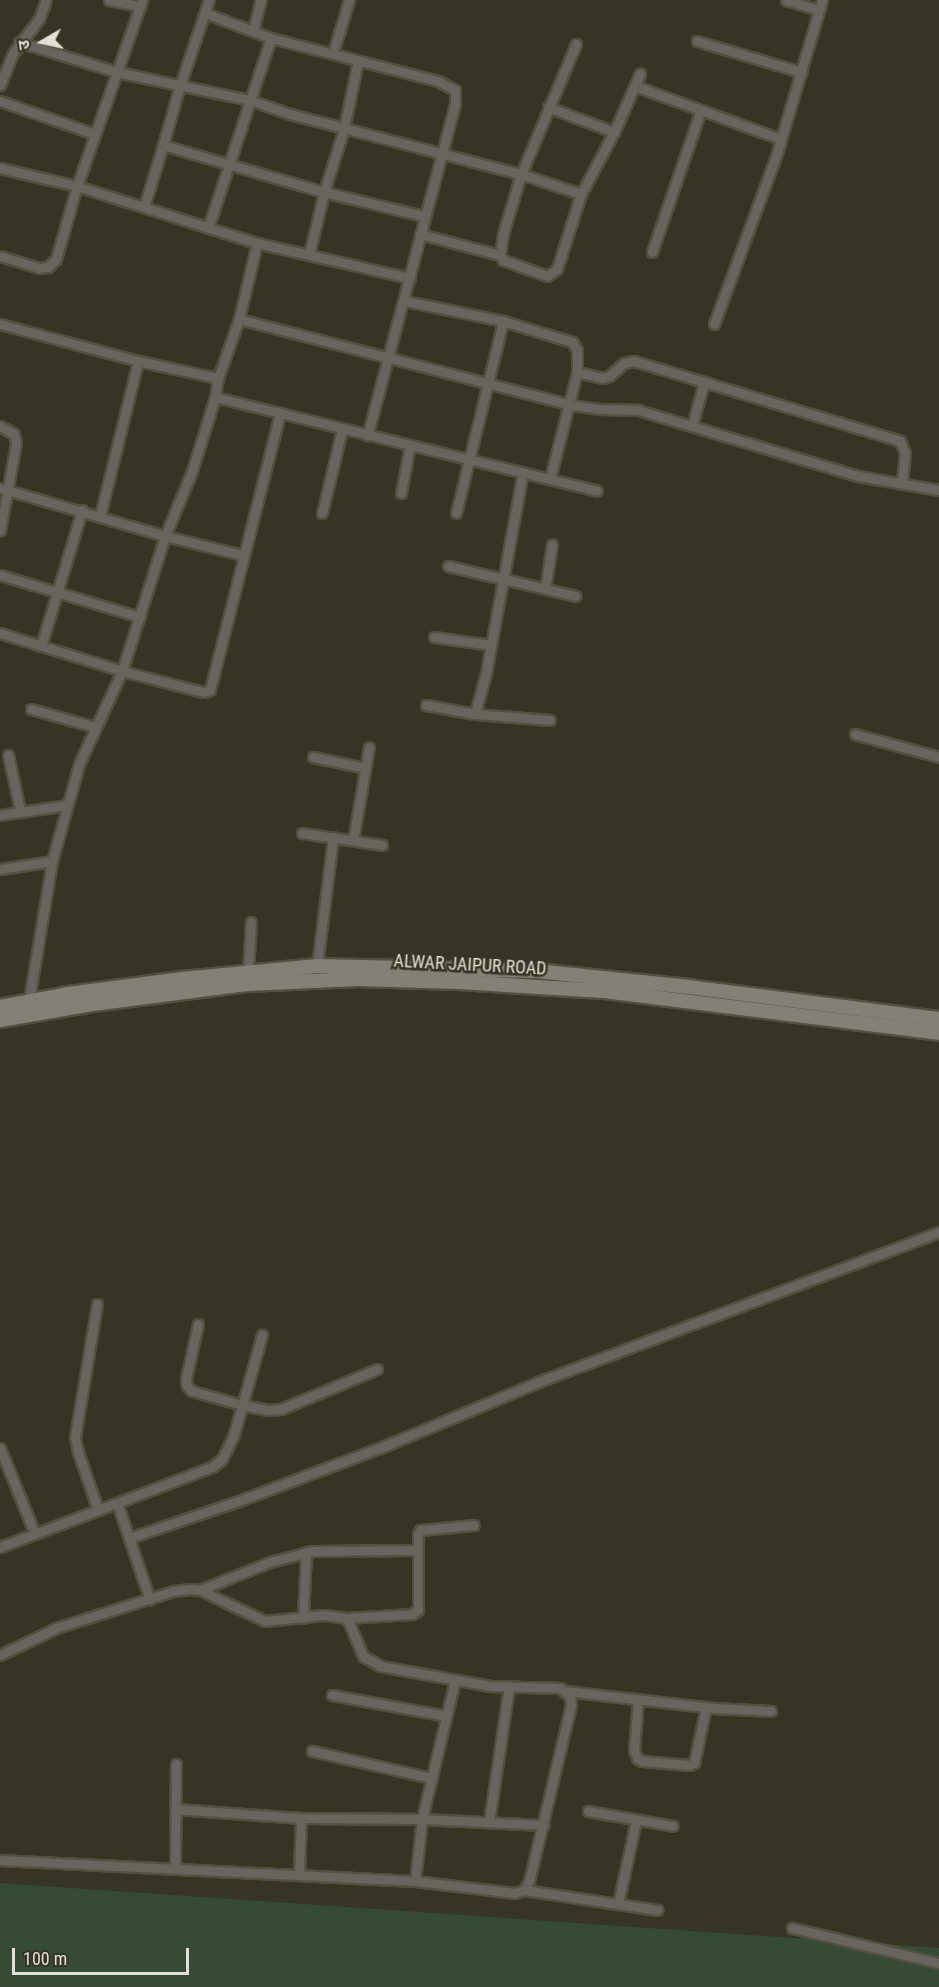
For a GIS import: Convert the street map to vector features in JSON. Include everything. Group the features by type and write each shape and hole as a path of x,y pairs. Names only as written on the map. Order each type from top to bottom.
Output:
{"main road":[{"name":"ALWAR JAIPUR ROAD","path":"0,1007 29,1000 248,971 317,966 537,971 690,987 939,1019"},
{"name":"ALWAR JAIPUR ROAD","path":"0,1020 93,1004 247,984 316,979 368,979 603,991 939,1033"}],"street":[{"path":"0,85 20,42 39,19 46,0"},
{"path":"0,256 39,268 48,267 56,259 77,186 141,3 109,0"},
{"path":"144,207 180,85 209,0"},
{"path":"253,31 261,0"},
{"path":"333,52 349,0"},
{"path":"786,0 819,10"},
{"path":"714,324 780,143 822,0"},
{"path":"205,13 271,38 333,52 358,61 438,81 455,90 456,104 424,216 405,301 367,436"},
{"path":"208,228 271,38"},
{"path":"697,41 801,72"},
{"path":"20,42 117,72 250,100 344,128 521,174 581,194"},
{"path":"576,44 521,174 503,234 500,255 503,260 547,276 553,274 581,194 614,132 640,74"},
{"path":"309,255 324,192 344,128 358,61"},
{"path":"634,86 775,136 780,143"},
{"path":"0,101 96,134"},
{"path":"548,107 614,132"},
{"path":"652,252 701,110"},
{"path":"163,145 230,162 324,192 424,216"},
{"path":"0,168 77,186 257,243 410,278"},
{"path":"420,234 500,255"},
{"path":"29,1000 52,861 79,764 122,671 165,536 192,471 215,397 218,378 239,319 257,243"},
{"path":"405,301 503,321 572,342 577,350 577,372 550,479"},
{"path":"239,319 570,405 638,410 858,476 939,490"},
{"path":"456,513 503,321"},
{"path":"0,324 138,361 218,378"},
{"path":"100,516 138,361"},
{"path":"577,372 602,378 609,376 624,363 634,361 900,441 905,453 902,484"},
{"path":"692,426 704,382"},
{"path":"215,397 597,491"},
{"path":"0,633 122,671 203,693 210,690 280,413"},
{"path":"0,426 14,434 16,442 3,489 0,531"},
{"path":"322,513 342,430"},
{"path":"401,493 410,445"},
{"path":"475,714 491,645 523,472"},
{"path":"3,489 82,510 165,536 243,555"},
{"path":"41,646 82,510"},
{"path":"545,589 552,545"},
{"path":"448,566 576,596"},
{"path":"0,575 140,617"},
{"path":"434,637 491,645"},
{"path":"426,705 475,714 550,720"},
{"path":"31,709 95,728"},
{"path":"855,734 939,757"},
{"path":"353,840 369,747"},
{"path":"8,755 20,810"},
{"path":"313,757 366,768"},
{"path":"0,814 67,804"},
{"path":"302,833 382,845"},
{"path":"317,966 333,837"},
{"path":"0,869 52,861"},
{"path":"248,971 251,922"},
{"path":"129,1538 244,1499 387,1445 425,1427 538,1382 939,1232"},
{"path":"96,1304 75,1437 98,1510"},
{"path":"198,1324 186,1378 187,1386 192,1391 242,1405 267,1410 281,1409 377,1369"},
{"path":"0,1547 217,1463 229,1448 262,1335"},
{"path":"0,1449 4,1470 35,1534"},
{"path":"117,1503 150,1600"},
{"path":"201,1590 265,1621 323,1615 347,1618 412,1614 418,1610 420,1530 474,1525"},
{"path":"0,1655 56,1628 173,1591 201,1590 270,1562 306,1552 418,1550"},
{"path":"303,1618 306,1552"},
{"path":"347,1618 357,1647 371,1662 490,1686 560,1688 570,1696 571,1705 543,1825 529,1881 524,1890"},
{"path":"415,1881 422,1819 455,1680"},
{"path":"489,1822 509,1686"},
{"path":"565,1691 706,1707 771,1711"},
{"path":"332,1695 446,1716"},
{"path":"638,1699 634,1750 637,1758 642,1761 689,1765 694,1763 706,1707"},
{"path":"312,1751 432,1778"},
{"path":"175,1869 176,1764"},
{"path":"175,1809 301,1818 422,1819 543,1825"},
{"path":"588,1811 673,1826"},
{"path":"299,1874 301,1818"},
{"path":"618,1904 636,1820"},
{"path":"0,1860 415,1881 515,1893 524,1890 658,1910"},
{"path":"792,1928 939,1963"}],"green space":[{"path":"0,1883 939,1948 939,1987 0,1987"}]}
